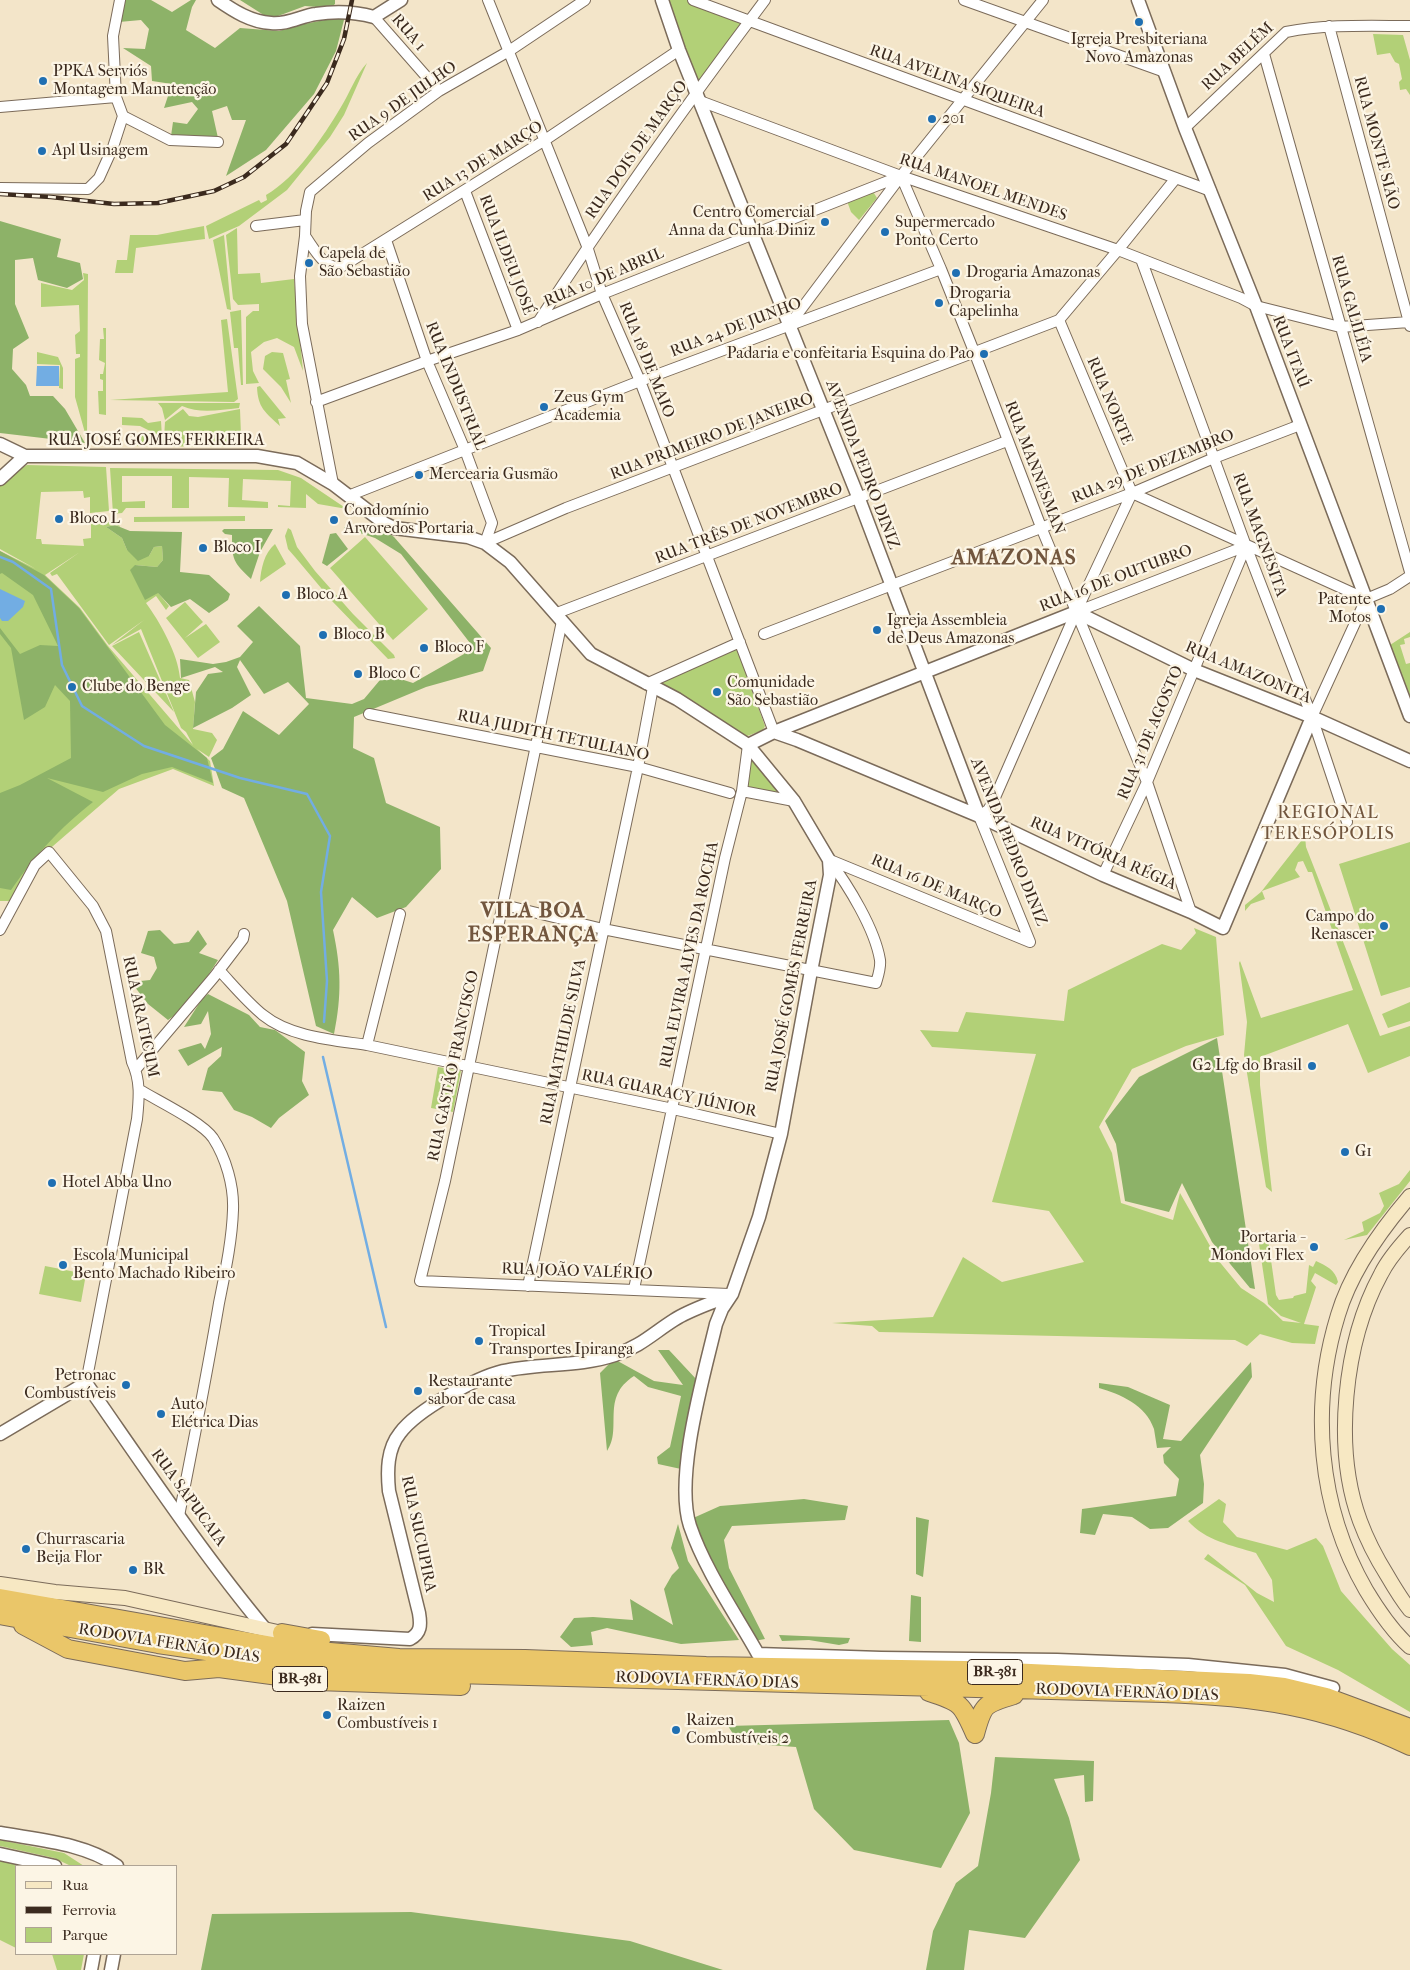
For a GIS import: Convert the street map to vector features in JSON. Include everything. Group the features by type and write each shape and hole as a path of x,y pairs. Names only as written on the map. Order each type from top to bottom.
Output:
{"highway":[{"name":"RODOVIA FERNÃO DIAS","path":"0,1598 284,1648 399,1658 525,1659 706,1666 965,1670 1249,1683 1284,1687 1326,1697 1410,1728"},
{"name":"BR-381","path":"0,1617 26,1626 68,1649 186,1670 219,1668 316,1681 408,1686 610,1688 676,1691 734,1690 786,1683"},
{"name":"RODOVIA FERNÃO DIAS","path":"0,1617 184,1648 328,1667 416,1673 1200,1694 1246,1698 1320,1712 1370,1728 1410,1746"},
{"name":"BR-381","path":"274,1632 336,1642 525,1659"},
{"path":"706,1666 758,1654"},
{"name":"BR-381","path":"912,1687 949,1698 959,1704 966,1713 975,1734 980,1714 985,1706 1028,1690"},
{"name":"BR-381","path":"1333,1688 1364,1701 1410,1728"}],"main road":[{"path":"1410,1196 1368,1251 1354,1277 1338,1314 1322,1384 1322,1435 1326,1480 1334,1518 1351,1562 1376,1607 1410,1647"},
{"path":"1410,1235 1381,1273 1369,1299 1357,1336 1349,1372 1344,1415 1352,1490 1360,1521 1380,1564 1410,1610"},
{"name":"BR-381","path":"0,1584 55,1592 126,1598 274,1632"}],"street":[{"path":"0,188 88,189 99,178 114,147 123,116 116,97 113,36 120,0"},
{"path":"218,0 248,19 271,24 288,22 316,14 361,13 374,16 401,0"},
{"name":"RUA 18 DE MAIO","path":"488,0 587,246 602,294 640,381 774,732"},
{"name":"RUA 9 DE JULHO","path":"306,216 310,192 368,143 439,91 509,51 584,0"},
{"name":"AVENIDA PEDRO DINIZ","path":"662,0 679,50 859,499 979,816 1030,942"},
{"name":"RUA AVELINA SIQUEIRA","path":"693,0 1211,191"},
{"name":"RUA DOIS DE MARÇO","path":"538,322 587,246 698,96 765,0"},
{"path":"964,0 1165,72"},
{"path":"789,324 878,209 901,176 1043,0"},
{"name":"RUA ITAÚ","path":"1138,0 1185,128 1256,306 1410,716"},
{"name":"RUA 1","path":"374,16 439,91"},
{"name":"RUA MONTE SIÃO","path":"1330,26 1409,324"},
{"name":"RUA BELÉM","path":"1185,128 1286,32 1309,27 1410,26"},
{"name":"RUA 13 DE MARÇO","path":"305,236 322,260 330,266 338,267 465,191 679,50"},
{"name":"RUA GALILÉIA","path":"1264,54 1410,572"},
{"name":"RUA MANOEL MENDES","path":"698,96 901,176 1118,250 1242,298 1256,306 1340,328 1409,324"},
{"path":"0,107 116,97"},
{"path":"123,116 170,140 218,142"},
{"name":"RUA 10 DE ABRIL","path":"316,402 426,361 518,330 602,294 901,176"},
{"name":"RUA MANNESMAN","path":"901,176 941,268 1041,528 1147,782 1191,912"},
{"name":"RUA PRIMEIRO DE JANEIRO","path":"485,543 566,508 975,354 1059,320 1176,178"},
{"name":"RUA ILDEU JOSÉ","path":"465,191 518,330"},
{"path":"256,226 306,216 301,259 300,300 302,324 333,484"},
{"name":"RUA INDUSTRIAL","path":"386,240 426,361 465,450 492,523 485,543"},
{"name":"RUA MAGNESITA","path":"1141,260 1246,546 1312,717 1347,822"},
{"name":"RUA 24 DE JUNHO","path":"348,496 640,381 941,268"},
{"name":"RUA NORTE","path":"1059,320 1132,493"},
{"name":"RUA 29 DE DEZEMBRO","path":"764,634 1132,493 1214,458 1300,425"},
{"name":"RUA TRÊS DE NOVEMBRO","path":"559,617 706,556 1007,442"},
{"name":"RUA JOSÉ GOMES FERREIRA","path":"0,444 25,456 257,456 297,463 333,484 384,524 394,528 468,537 485,543 510,562 591,654 677,699 748,745 794,801 829,860 830,875 781,1134 759,1217 732,1294 722,1309 716,1324 691,1439 686,1492 686,1508 690,1525 703,1557 758,1654"},
{"path":"0,479 25,456"},
{"path":"979,816 988,810 993,802 1076,612 1132,493 1246,546 1366,598 1390,589 1410,576"},
{"name":"RUA 16 DE OUTUBRO","path":"748,745 774,732 1246,546"},
{"name":"RUA 31 DE AGOSTO","path":"1103,875 1147,782 1246,546"},
{"path":"1312,717 1366,598"},
{"name":"RUA AMAZONITA","path":"1076,612 1194,670 1312,717 1410,761"},
{"name":"RUA GASTÃO FRANCISCO","path":"420,1281 445,1181 504,905 536,746 559,617"},
{"path":"650,685 740,642"},
{"name":"RUA MATHILDE SILVA","path":"528,1286 638,767 650,685"},
{"name":"RUA JUDITH TETULIANO","path":"369,714 638,767 730,793"},
{"name":"RUA VITÓRIA RÉGIA","path":"774,732 979,816 1103,875 1191,912 1223,928 1312,717"},
{"name":"RUA ELVIRA ALVES DA ROCHA","path":"634,1289 706,948 742,791 748,745"},
{"path":"742,791 794,801"},
{"name":"RUA ARATICUM","path":"0,930 35,864 49,852 93,906 106,931 132,1062 136,1069 140,1090 137,1119 86,1383"},
{"path":"504,905 603,929 876,983 880,960 870,929 845,882 829,860"},
{"name":"RUA 16 DE MARÇO","path":"829,860 1030,942"},
{"path":"367,1045 400,914"},
{"path":"136,1069 219,970 243,939 244,934"},
{"name":"RUA GUARACY JÚNIOR","path":"219,970 264,1015 289,1029 336,1041 367,1045 673,1109 781,1134"},
{"path":"140,1090 199,1126 212,1137 222,1155 232,1188 234,1208 210,1362 179,1516"},
{"name":"RUA JOÃO VALÉRIO","path":"420,1281 732,1294"},
{"name":"RUA SUCUPIRA","path":"274,1632 410,1639 418,1633 420,1626 419,1614 390,1491 388,1475 390,1453 400,1433 429,1408 478,1380 504,1371 572,1364 614,1356 637,1346 674,1320 732,1294"},
{"path":"0,1434 86,1383"},
{"name":"RUA SAPUCAIA","path":"86,1383 179,1516 245,1604 274,1632"},
{"name":"RODOVIA FERNÃO DIAS","path":"758,1654 1188,1665 1285,1675 1333,1688"},
{"path":"0,1833 83,1850 115,1865"},
{"path":"0,1854 50,1865"},
{"path":"91,1970 94,1955"},
{"path":"111,1970 114,1955"}],"green space":[{"path":"125,0 151,0 172,12 191,0 196,0 192,7 186,30 215,48 240,28 279,31 345,16 336,51 314,94 266,150 226,176 246,120 232,120 227,106 212,111 218,138 171,136 173,122 187,124 198,109 192,102 164,108 172,84 152,81 151,66 123,48 145,49 149,29 141,20 119,22"},
{"path":"240,0 335,0 335,4 330,8 305,6 270,19"},
{"path":"664,0 689,0 745,21 697,86"},
{"path":"1373,34 1403,35 1410,60 1410,95 1406,89 1400,90 1399,82 1402,79 1399,64 1395,62 1390,53 1377,55"},
{"path":"367,63 344,115 330,137 287,190 239,226 209,239 206,226 259,200 261,203 267,200 266,195 299,167 326,131 359,73"},
{"path":"872,190 877,198 859,220 851,212 847,201"},
{"path":"0,221 61,239 57,257 80,263 83,279 67,288 38,280 33,258 15,260 15,304 29,338 13,349 12,369 26,385 30,396 53,396 65,409 85,443 0,433"},
{"path":"204,226 205,239 136,248 133,273 115,273 117,260 127,260 130,235 157,235"},
{"path":"237,228 238,274 260,273 261,283 294,279 303,371 294,347 277,338 264,342 251,352 253,371 259,383 246,384 246,317 253,311 259,311 259,304 238,305 233,299 226,235"},
{"path":"224,235 231,310 227,309 213,240"},
{"path":"83,273 88,274 87,440 75,397 75,359 80,357 80,354 76,354 75,335 80,331 79,305 41,307 41,283 72,290 84,280"},
{"path":"241,310 243,385 241,385 238,348 234,348 230,312"},
{"path":"227,319 238,399 234,402 110,400 228,392 221,320"},
{"path":"103,328 106,328 106,415 99,414 98,391 103,391 103,380 100,379 100,374 103,374 105,363 99,360 100,339 104,339"},
{"path":"37,352 58,357 63,368 63,389 59,388 60,365 37,364"},
{"path":"272,352 283,353 290,379 286,380 291,403 281,387 263,369 265,356"},
{"path":"260,386 286,418 278,419 280,426 266,413 261,405 257,387"},
{"path":"158,403 240,403 239,408 210,411 182,406 165,420 162,408"},
{"path":"183,409 189,416 198,417 240,409 241,435 235,436 233,447 136,446 137,437 146,432 160,436 140,426 122,425 122,417 142,418 148,423 161,421 162,437 164,438 165,422"},
{"name":"Clube do Benge","path":"27,465 106,467 109,511 90,513 90,497 84,498 83,491 41,492 36,539 41,539 42,544 84,546 83,539 91,538 91,522 118,522 120,527 115,525 106,527 122,538 127,550 149,556 154,547 162,546 163,560 157,567 135,565 169,606 166,610 156,596 146,603 168,639 176,659 180,678 189,680 195,702 193,729 212,733 217,740 209,757 197,749 210,761 214,786 173,769 119,789 31,865 12,901 0,901 0,551 36,569 0,549 0,486 15,472","holes":["80,552 50,573 52,576 57,574 109,645 144,620 112,645 141,629 181,728 186,732 193,745 108,646 80,608 45,575"]},
{"path":"110,468 278,470 301,478 347,509 318,504 306,494 306,508 278,507 278,505 290,506 291,481 243,479 242,500 268,502 268,508 228,507 229,478 189,477 189,508 172,508 172,476 122,476 122,502 145,501 145,508 126,508 122,513 113,514"},
{"path":"245,516 245,521 134,522 134,517"},
{"path":"115,525 130,531 182,532 180,572 209,575 230,594 228,600 209,613 190,599 171,607 158,593 145,600 130,570 135,565 157,567 163,560 162,546 154,547 149,556 138,561 127,550 122,538 106,527"},
{"path":"368,526 383,529 394,537 491,648 483,671 426,687 354,717 353,748 374,758 386,803 440,827 441,869 406,907 377,918 352,897 333,930 340,982 334,1034 316,1026 287,901 244,798 222,788 211,758 223,749 243,711 279,735 309,704 288,682 264,694 240,660 237,667 251,695 232,708 193,728 196,692 208,674 223,672 215,667 181,678 180,659 213,664 240,657 253,642 237,626 259,606 300,646 306,698 352,704 364,699 385,674 413,683 464,654 470,643 401,554 375,538 357,532 344,535 344,527"},
{"path":"288,528 291,530 297,547 315,571 395,658 388,659 332,601 288,549 285,536"},
{"path":"224,529 273,529 260,552 251,579 237,564 232,550 232,535 225,534 222,531"},
{"path":"336,533 348,549 327,566 322,563 330,534"},
{"path":"365,537 428,609 393,640 330,568"},
{"path":"275,544 286,564 260,582 262,567 271,548"},
{"name":"Clube do Benge","path":"0,551 44,575 79,608 165,725 207,758 213,783 172,767 142,774 103,792 47,778 93,802 69,822 49,843 11,890 0,888 0,793 20,785 71,758 70,701 55,685 45,707 24,720 11,648 0,634 0,628 20,654 40,645 58,646 33,595 2,573 0,574"},
{"path":"185,602 203,622 185,638 206,624 220,642 198,658 166,618"},
{"path":"139,632 174,712 112,646"},
{"path":"1410,632 1410,637 1404,639 1405,644 1400,645 1406,664 1410,663 1410,696 1408,697 1390,645"},
{"path":"737,649 765,726 763,730 742,738 656,681"},
{"path":"750,754 783,793 746,790"},
{"path":"1305,836 1306,847 1380,1036 1410,1026 1410,1056 1368,1073 1348,1024 1260,1057 1260,1085 1272,1192 1266,1187 1244,1055 1247,1022 1239,963 1240,961 1261,1018 1353,990 1312,872 1308,872 1303,861 1298,862 1295,870 1300,877 1262,891 1265,899 1251,904 1245,911 1245,905 1261,892"},
{"name":"Campo do Renascer","path":"1410,842 1410,987 1381,996 1339,864"},
{"path":"1194,928 1216,937 1224,1035 1186,1046 1132,1069 1099,1127 1112,1153 1121,1203 1173,1220 1180,1193 1218,1260 1241,1288 1264,1303 1283,1321 1301,1323 1281,1316 1268,1304 1259,1244 1268,1239 1276,1295 1279,1300 1293,1298 1294,1296 1306,1293 1309,1265 1313,1267 1316,1261 1330,1268 1337,1278 1338,1282 1336,1285 1315,1273 1311,1281 1316,1287 1304,1324 1319,1326 1315,1344 1292,1343 1260,1334 1247,1346 1235,1340 879,1332 872,1326 832,1323 933,1317 963,1257 1002,1282 1084,1262 1049,1211 992,1202 1036,1054 932,1047 920,1030 958,1032 966,1012 1064,1021 1068,990 1162,944 1181,950 1196,933"},
{"path":"160,930 174,944 189,942 198,930 207,944 199,953 218,960 189,1005 168,1020 148,1004 131,982 150,980 157,968 154,957 141,953 148,931"},
{"path":"208,994 249,1015 260,1027 275,1030 305,1052 302,1081 309,1095 279,1118 271,1128 252,1117 234,1110 222,1092 202,1090 208,1068 221,1056 222,1047 188,1066 178,1050 201,1043 205,1049 211,1034 208,1011 201,1024 184,1027 202,999"},
{"path":"1410,1002 1410,1021 1388,1028 1382,1014"},
{"path":"1217,1038 1255,1289 1250,1288 1212,1242 1182,1183 1169,1212 1125,1201 1116,1144 1105,1121 1139,1077"},
{"path":"438,1067 461,1071 453,1112 431,1108"},
{"path":"1410,1170 1410,1181 1367,1235 1344,1240 1364,1231 1362,1222 1380,1213 1384,1206 1379,1193 1399,1184"},
{"path":"45,1266 86,1274 81,1302 39,1294"},
{"path":"658,1350 669,1350 697,1380 681,1469 658,1464 657,1457 670,1447 681,1396 648,1387 634,1376 618,1394 615,1403 613,1433 607,1451 600,1373 614,1359 654,1381 683,1385"},
{"path":"1251,1362 1252,1377 1200,1455 1204,1484 1203,1503 1168,1528 1150,1529 1132,1517 1103,1514 1095,1535 1080,1533 1082,1509 1176,1496 1179,1479 1164,1463 1163,1455 1171,1447 1157,1448 1154,1429 1145,1413 1124,1397 1099,1388 1099,1383 1128,1387 1170,1405 1163,1439 1181,1441"},
{"path":"804,1499 848,1506 845,1520 732,1526 724,1540 729,1568 765,1639 754,1641 691,1519 720,1506"},
{"path":"1219,1499 1226,1504 1223,1522 1237,1537 1287,1550 1316,1538 1323,1546 1341,1591 1392,1649 1410,1665 1410,1712 1338,1670 1286,1646 1245,1585 1204,1559 1208,1554 1257,1593 1274,1602 1272,1580 1256,1553 1211,1538 1188,1521"},
{"path":"916,1517 929,1520 923,1577 916,1574"},
{"path":"678,1524 688,1561 739,1640 681,1644 607,1628 591,1632 593,1645 571,1647 560,1637 574,1618 593,1617 633,1620 630,1599 673,1625 664,1589 672,1575 679,1568 671,1548"},
{"path":"911,1595 921,1597 921,1642 909,1641"},
{"path":"779,1635 850,1638 848,1643 839,1645 809,1640 782,1641"},
{"path":"949,1720 959,1743 970,1813 941,1868 854,1850 814,1809 796,1747 739,1743 728,1726"},
{"path":"995,1757 1094,1761 1093,1801 1085,1802 1084,1775 1054,1779 1069,1818 1080,1860 1025,1938 969,1930 964,1970 926,1970 933,1931 956,1883 978,1866 991,1793"},
{"path":"0,1840 64,1853 82,1865 69,1865 54,1858 0,1846"},
{"path":"0,1861 23,1865 15,1865 15,1948 0,1940"},
{"path":"411,1912 630,1941 723,1970 201,1970 212,1914"},
{"path":"52,1955 84,1955 81,1970 57,1970"}],"water":[{"path":"37,366 59,366 59,386 36,386"},
{"path":"0,589 25,601 23,607 8,621 2,621 0,618"}],"waterway":[{"path":"0,557 13,562 51,589 62,665 82,706 144,746 240,778 307,794 330,836 321,892 327,981 324,1022"},
{"path":"323,1057 386,1327"}],"railway":[{"path":"0,194 114,204 158,203 214,191 244,177 286,144 327,83 344,39 352,0"}],"place":[{"name":"Igreja Presbiteriana Novo Amazonas","path":"1139,22"},
{"name":"PPKA Serviós Montagem Manutenção","path":"43,81"},
{"name":"201","path":"932,119"},
{"name":"Apl Usinagem","path":"42,151"},
{"name":"Centro Comercial Anna da Cunha Diniz","path":"825,222"},
{"name":"Supermercado Ponto Certo","path":"885,232"},
{"name":"Capela de São Sebastião","path":"309,263"},
{"name":"Drogaria Amazonas","path":"956,273"},
{"name":"Drogaria Capelinha","path":"939,303"},
{"name":"Padaria e confeitaria Esquina do Pao","path":"984,354"},
{"name":"Zeus Gym Academia","path":"544,407"},
{"name":"Mercearia Gusmão","path":"419,475"},
{"name":"Bloco L","path":"59,519"},
{"name":"Condomínio Arvoredos Portaria","path":"334,520"},
{"name":"Bloco I","path":"203,548"},
{"name":"Bloco A","path":"286,595"},
{"name":"Patente Motos","path":"1381,609"},
{"name":"Igreja Assembleia de Deus Amazonas","path":"877,630"},
{"name":"Bloco B","path":"323,635"},
{"name":"Bloco F","path":"424,648"},
{"name":"Bloco C","path":"358,674"},
{"name":"Clube do Benge","path":"72,687"},
{"name":"Comunidade São Sebastião","path":"717,692"},
{"name":"Campo do Renascer","path":"1384,926"},
{"name":"G2 Lfg do Brasil","path":"1312,1066"},
{"name":"G1","path":"1345,1152"},
{"name":"Hotel Abba Uno","path":"52,1183"},
{"name":"Portaria - Mondovi Flex","path":"1314,1247"},
{"name":"Escola Municipal Bento Machado Ribeiro","path":"63,1265"},
{"name":"Tropical Transportes Ipiranga","path":"479,1341"},
{"name":"Petronac Combustíveis","path":"126,1385"},
{"name":"Restaurante sabor de casa","path":"418,1391"},
{"name":"Auto Elétrica Dias","path":"161,1414"},
{"name":"Churrascaria Beija Flor","path":"26,1549"},
{"name":"BR","path":"133,1570"},
{"name":"Raizen Combustíveis 1","path":"327,1715"},
{"name":"Raizen Combustíveis 2","path":"676,1730"}],"district":[{"name":"AMAZONAS","path":"1014,559"},
{"name":"REGIONAL TERESÓPOLIS","path":"1328,824"},
{"name":"VILA BOA ESPERANÇA","path":"533,924"}]}
